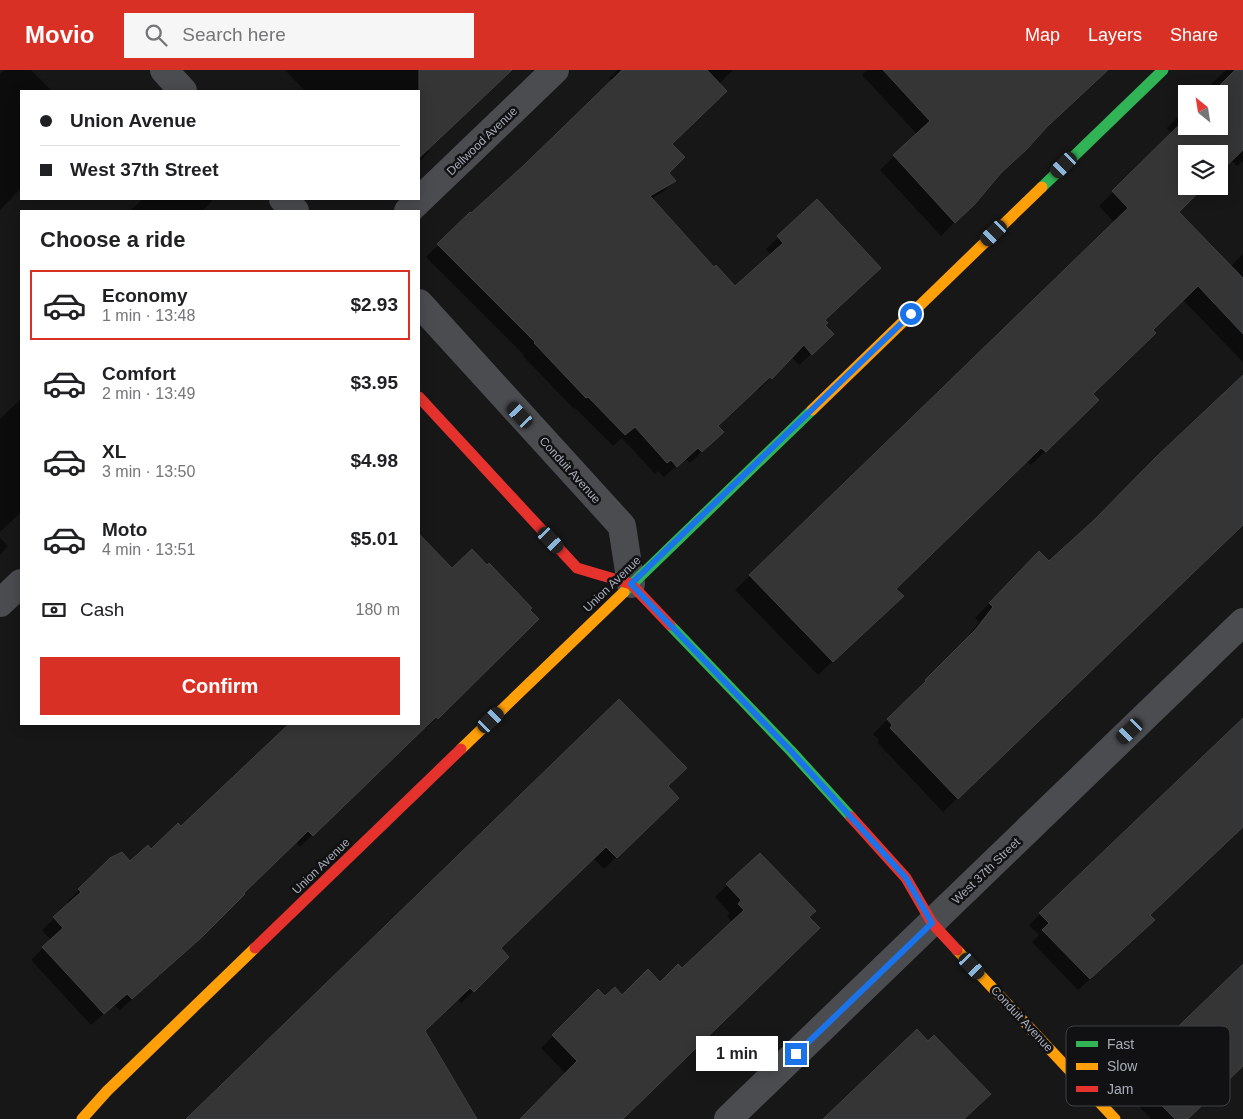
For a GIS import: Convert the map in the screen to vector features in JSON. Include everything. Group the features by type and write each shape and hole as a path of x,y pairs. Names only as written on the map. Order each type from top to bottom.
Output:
{"street":[{"path":"164,70 182,90"},
{"name":"Dellwood Avenue","path":"420,199 555,70"},
{"name":"Union Avenue","path":"82,1119 107,1091 1163,70"},
{"path":"284,200 294,210"},
{"name":"Dellwood Avenue","path":"409,210 419,200"},
{"name":"Conduit Avenue","path":"420,304 622,526 631,584"},
{"name":"Conduit Avenue","path":"420,398 577,568 631,584 791,751 906,878 932,923 1066,1067"},
{"path":"0,603 20,584"},
{"name":"West 37th Street","path":"728,1119 1243,622"},
{"name":"Conduit Avenue","path":"1103,1106 1115,1119"}],"building":[{"path":"419,70 512,70 420,157"},
{"path":"622,70 707,70 727,91 672,144 685,157 669,173 676,181 650,196 714,267 716,265 735,286 783,243 777,236 817,199 881,268 825,320 828,323 825,325 834,334 812,355 804,345 772,379 770,377 718,426 724,432 702,452 698,448 677,467 671,460 667,463 635,427 625,435 588,397 586,398 535,342 437,244 470,212 523,166"},
{"path":"883,70 1108,70 1001,173 975,204 955,223 893,155 930,121"},
{"path":"1235,70 1243,70 1243,150 1228,164 1228,145 1178,145 1178,195 1196,195 1179,212 1243,278 1243,334 1198,286 1153,330 1156,333 1093,394 1099,400 1046,452 1041,448 896,589 904,596 833,662 749,575 1128,208 1112,191 1178,126 1178,135 1228,135 1228,85 1220,85"},
{"path":"1243,375 1243,525 958,799 890,728 892,725 887,719 975,630 993,607 989,603 1039,551 1049,561 1093,521 1157,456"},
{"path":"420,535 452,568 472,549 487,565 489,563 532,608 530,610 539,619 438,719 436,717 313,836 308,831 201,938 132,999 127,994 104,1014 42,947 63,928 53,917 81,892 78,889 110,858 122,852 130,861 148,845 151,849 178,823 181,826 288,725 420,725"},
{"path":"619,699 687,768 668,786 679,798 617,858 606,847 501,948 509,957 474,992 470,988 425,1031 477,1119 186,1119"},
{"path":"1243,718 1243,827 1150,915 1155,920 1090,979 1042,930 1049,923 1039,913"},
{"path":"760,853 816,911 809,917 820,928 623,1119 520,1119 577,1061 552,1035 598,989 605,996 615,987 622,995 648,969 660,982 678,964 682,968 744,910 738,904 741,900 726,884"},
{"path":"1243,964 1243,1066 1230,1079 1230,1026 1179,1026"},
{"path":"917,1029 928,1041 934,1035 991,1094 964,1119 823,1119"},
{"path":"1162,1106 1201,1106 1188,1119 1175,1119"}],"traffic: fast":[{"path":"1042,187 1163,70"},
{"path":"624,592 812,410"},
{"path":"670,625 791,751 851,817"}],"traffic: slow":[{"path":"812,410 1042,187"},
{"path":"461,749 624,592"},
{"path":"82,1119 107,1091 255,948"},
{"path":"957,950 1066,1067"},
{"path":"1103,1106 1115,1119"}],"traffic: jam":[{"path":"420,398 577,568 631,584 670,625"},
{"path":"255,948 461,749"},
{"path":"851,817 906,878 932,923 957,950"}],"route":[{"path":"796,1054 932,923 906,878 791,751 631,584 911,314"}]}
